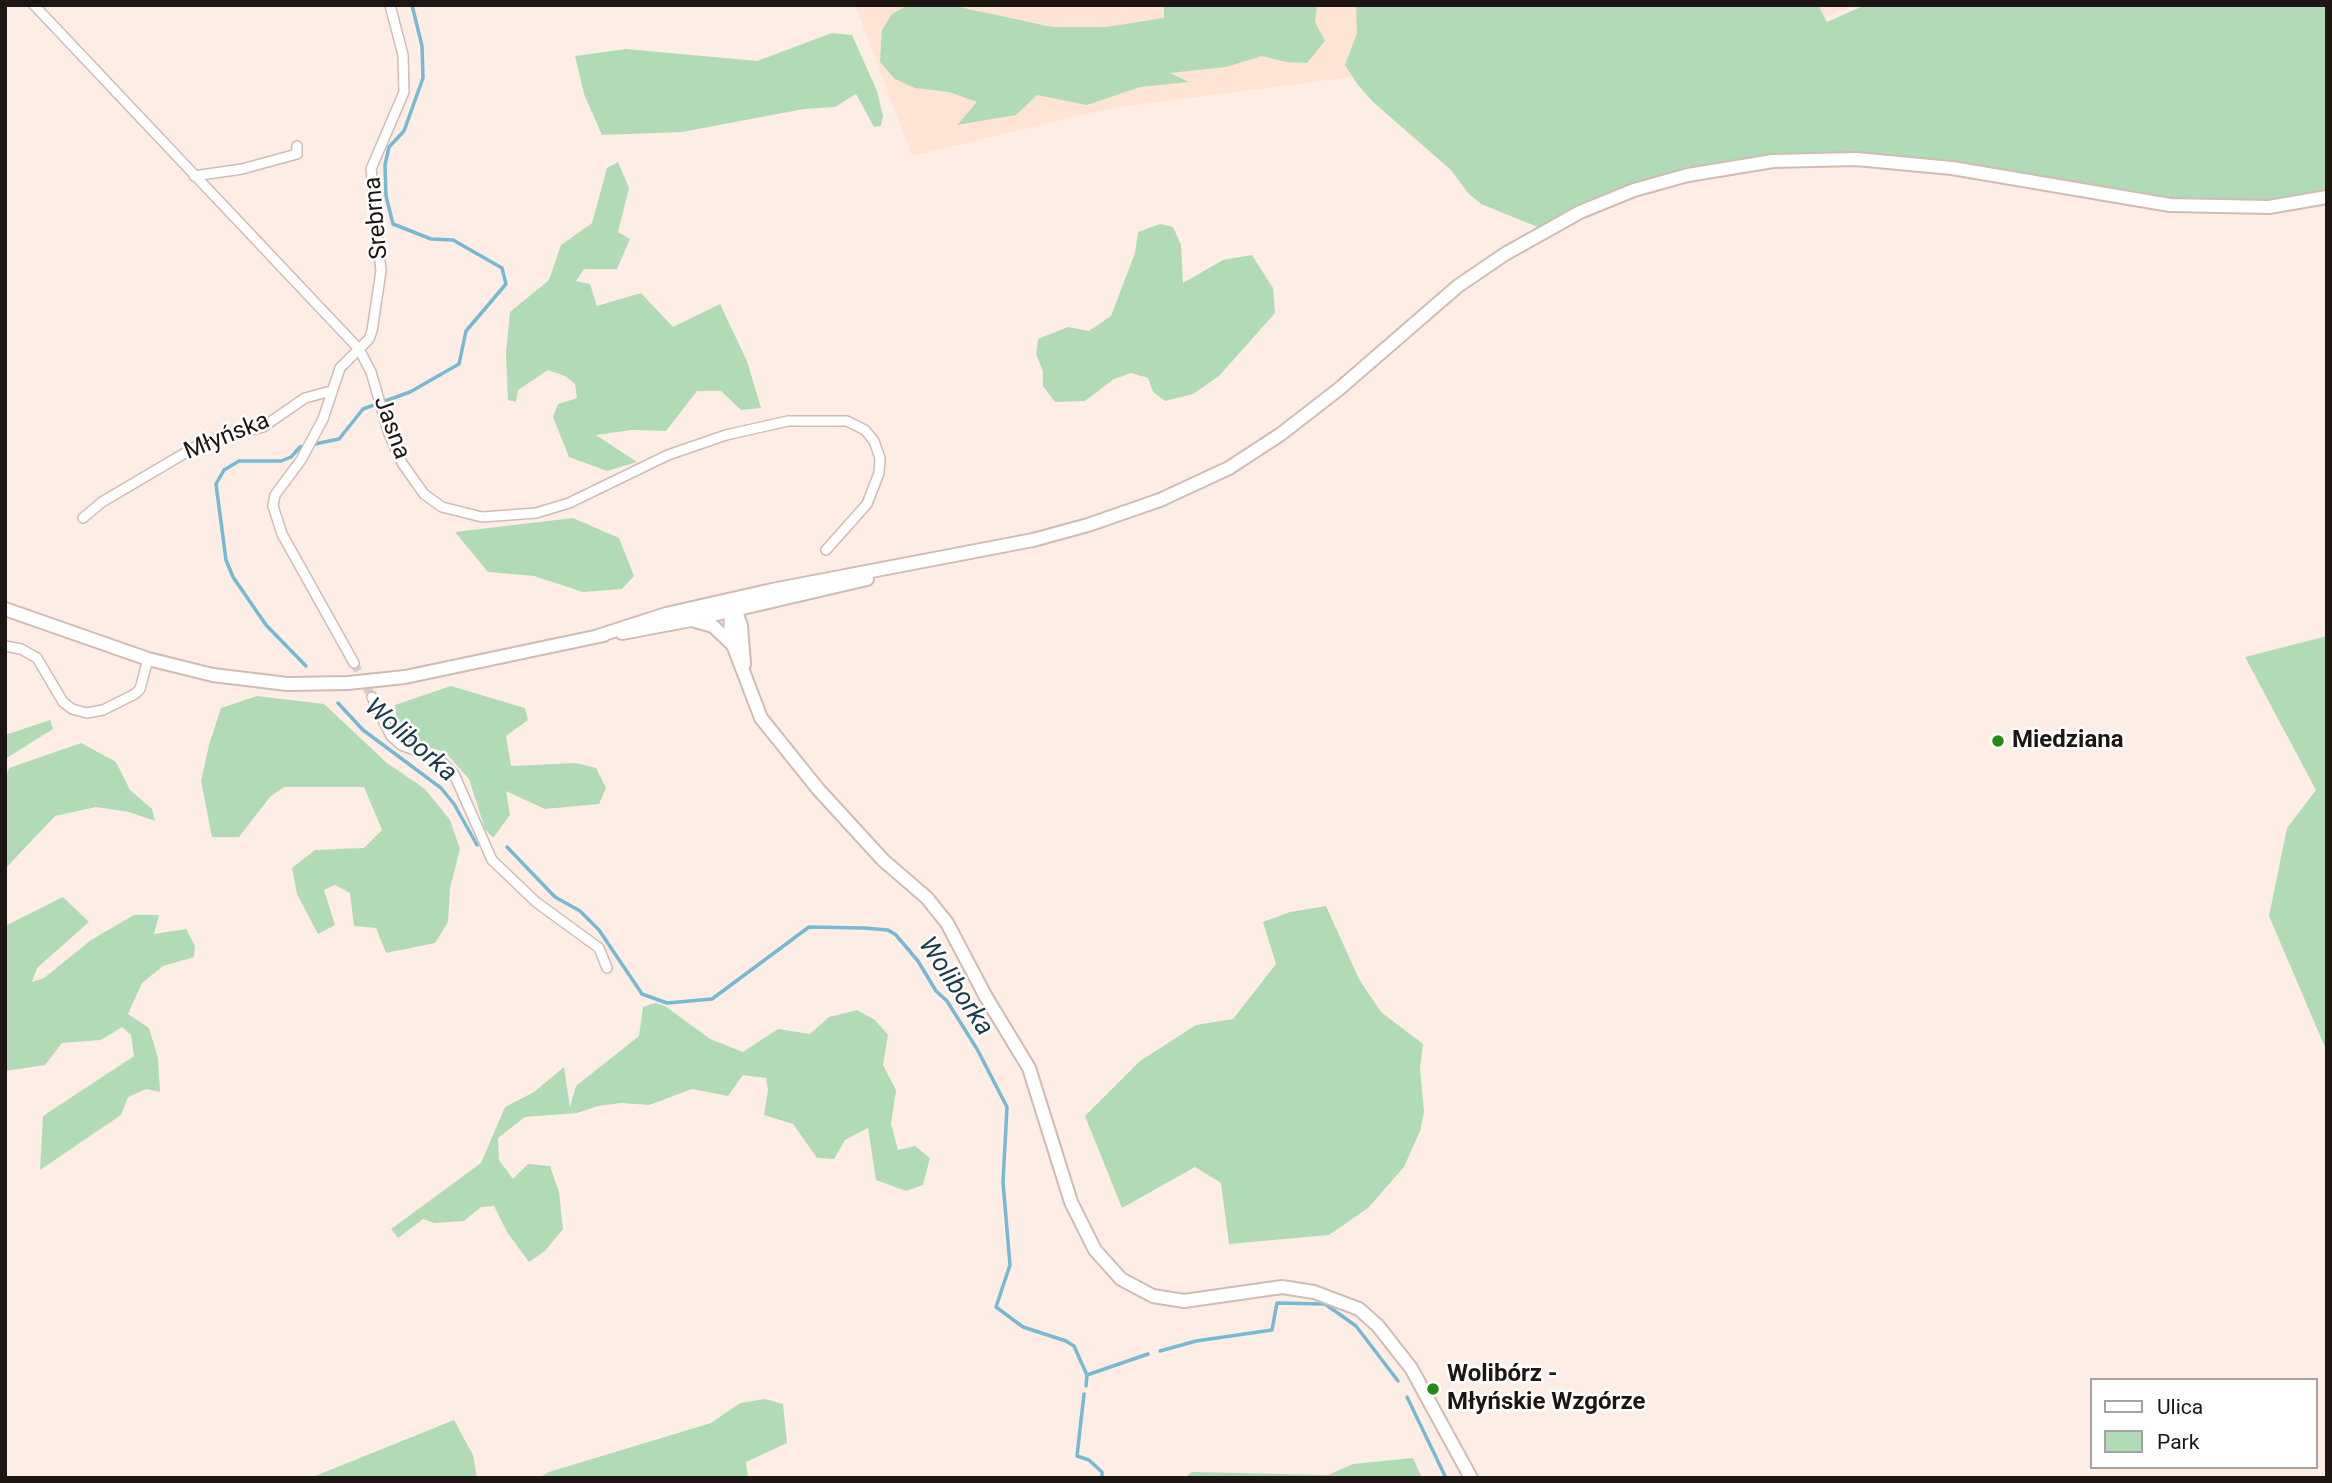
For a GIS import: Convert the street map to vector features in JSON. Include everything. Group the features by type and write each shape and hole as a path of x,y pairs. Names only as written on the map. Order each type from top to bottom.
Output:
{"main road":[{"path":"598,636 633,623 713,604 844,586 907,566 1088,525 1192,486 1229,468 1303,418 1458,286 1505,254 1580,212 1634,190 1688,175 1773,161 1856,159 1952,168 2170,205 2269,206 2327,197"},
{"path":"5,609 148,659 213,675 287,684 348,683 437,672 598,636 734,611 750,601"},
{"path":"746,682 741,626 742,617 750,601"},
{"path":"713,604 734,611 741,626"},
{"path":"734,611 730,622 732,644 761,718 787,754 851,826 927,898 947,923 986,996 1030,1068 1075,1211 1095,1250 1111,1269 1136,1290 1171,1300 1194,1301 1282,1287 1314,1292 1359,1309 1378,1326 1411,1368 1471,1478"},
{"path":"691,620 713,626 732,644"}],"street":[{"name":"Jasna","path":"34,5 359,349 371,372 402,463 424,494 442,507 482,517 536,513 557,507 668,455 726,435 788,421 847,421 865,430 874,441 880,458 879,473 867,504 826,550"},
{"name":"Srebrna","path":"359,349 372,331 381,271 371,169 404,92 403,55 390,5"},
{"path":"194,176 242,169 297,154 297,146"},
{"path":"354,663 288,545 274,513 275,495 305,453 340,368 359,349"},
{"name":"Młyńska","path":"83,518 102,502 202,443 262,427 305,398 331,391"},
{"path":"5,646 21,649 37,658 63,702 72,709 87,713 103,710 140,690 148,659"},
{"path":"372,697 391,736 401,745 439,759 454,774 492,860 536,902 599,948 607,968"}],"shaded area":[{"path":"855,5 1853,5 1779,38 1367,75 1111,108 912,156"}],"green space":[{"path":"908,5 950,5 1052,27 1106,27 1164,18 1164,5 1317,5 1315,22 1325,41 1307,63 1286,62 1262,56 1226,67 1170,73 1189,82 1140,87 1087,105 1037,95 1016,115 957,125 977,102 949,92 915,88 895,79 880,62 882,30 892,14"},
{"path":"1356,5 1818,5 1827,22 1865,5 2327,5 2327,197 2228,208 1856,159 1688,175 1545,230 1481,204 1468,193 1451,170 1373,102 1358,85 1345,65 1357,33"},
{"path":"832,33 852,35 877,91 883,116 881,126 874,127 856,94 835,107 804,109 682,132 602,135 584,94 575,56 626,49 757,61"},
{"path":"618,162 629,188 618,232 630,239 617,269 584,269 576,281 590,284 597,306 641,293 673,327 720,304 747,361 761,408 741,410 721,391 697,391 666,431 632,430 596,435 637,462 607,471 569,457 553,417 558,404 577,398 575,384 565,376 548,370 518,390 516,402 508,400 506,353 510,312 549,280 561,245 592,223 607,168"},
{"path":"1160,224 1173,227 1181,245 1183,283 1223,260 1252,255 1273,288 1275,313 1219,376 1193,394 1165,401 1153,392 1148,378 1131,373 1114,379 1085,401 1055,402 1043,386 1043,371 1036,354 1038,339 1068,327 1089,331 1111,316 1135,253 1138,232"},
{"path":"573,518 619,538 634,576 622,589 583,592 534,576 488,572 455,532"},
{"path":"2327,636 2327,1052 2269,916 2287,828 2316,790 2245,657"},
{"path":"451,686 525,708 528,720 506,736 511,766 576,763 596,768 606,788 599,804 545,809 506,791 510,815 493,838 485,829 469,779 445,752 410,742 398,729 395,705"},
{"path":"257,696 324,704 387,763 425,789 450,820 460,849 450,888 448,922 435,943 386,953 376,928 354,926 350,893 335,885 324,890 335,925 318,934 297,894 292,868 315,850 364,848 382,830 364,787 284,787 270,797 239,837 212,837 201,781 209,745 221,708"},
{"path":"50,720 53,729 5,759 5,735"},
{"path":"81,743 116,762 130,790 152,809 155,821 129,812 96,807 55,816 5,869 5,779 9,768"},
{"path":"63,897 89,922 37,968 32,982 44,978 91,940 134,915 159,915 154,934 186,929 195,946 194,957 163,966 142,983 128,1014 149,1028 158,1058 160,1092 146,1089 128,1097 121,1115 40,1170 43,1116 134,1056 131,1035 122,1027 101,1040 62,1043 45,1065 5,1071 5,926"},
{"path":"1326,906 1359,979 1381,1012 1423,1044 1420,1068 1424,1112 1420,1131 1404,1167 1368,1208 1329,1235 1229,1244 1221,1183 1195,1167 1122,1208 1085,1116 1140,1061 1196,1025 1233,1019 1276,964 1263,922 1290,912"},
{"path":"655,1003 665,1006 710,1039 743,1052 778,1029 810,1034 829,1017 857,1010 875,1020 888,1035 883,1065 896,1090 891,1124 898,1150 915,1146 930,1158 923,1185 906,1191 876,1180 868,1128 845,1140 834,1159 817,1158 793,1124 764,1115 768,1090 766,1078 743,1075 728,1096 692,1089 649,1105 621,1103 598,1106 577,1113 525,1117 498,1138 499,1160 513,1179 528,1164 550,1166 559,1192 563,1229 545,1251 529,1262 507,1232 494,1206 481,1207 464,1221 434,1223 423,1219 398,1238 391,1229 481,1163 505,1107 534,1092 564,1067 570,1107 576,1086 639,1036 643,1007"},
{"path":"765,1399 783,1404 787,1443 746,1462 748,1478 539,1478 549,1472 711,1423 740,1403"},
{"path":"454,1420 473,1455 477,1478 310,1478"},
{"path":"1413,1458 1422,1478 1184,1478 1192,1472 1328,1475 1353,1464"}],"waterway":[{"name":"Woliborka","path":"306,666 266,625 233,577 226,560 216,484 224,470 239,461 281,461 291,457 300,447 339,439 363,409 410,392 459,364 466,331 506,284 502,268 453,240 431,239 393,224 386,196 385,165 389,147 404,131 423,78 422,46 412,5"},
{"name":"Woliborka","path":"338,703 363,730 441,788 454,804 477,845"},
{"name":"Woliborka","path":"507,847 555,897 580,911 599,930 642,994 667,1003 712,999 809,927 888,930 896,935 918,961 936,991 947,1001 977,1049 1007,1107 1003,1182 1010,1265 996,1307 1023,1327 1074,1346 1087,1375"},
{"name":"Woliborka","path":"1160,1351 1196,1341 1272,1330 1277,1303 1325,1304 1356,1326 1398,1381"},
{"name":"Woliborka","path":"1087,1375 1148,1354"},
{"path":"1086,1386 1087,1375"},
{"path":"1084,1394 1077,1456 1089,1460 1102,1472 1102,1478"},
{"name":"Woliborka","path":"1407,1397 1446,1478"}],"tunnel":[{"path":"354,663 372,697"}],"place":[{"name":"Miedziana","path":"1998,741"},
{"name":"Wolibórz - Młyńskie Wzgórze","path":"1433,1389"}]}
